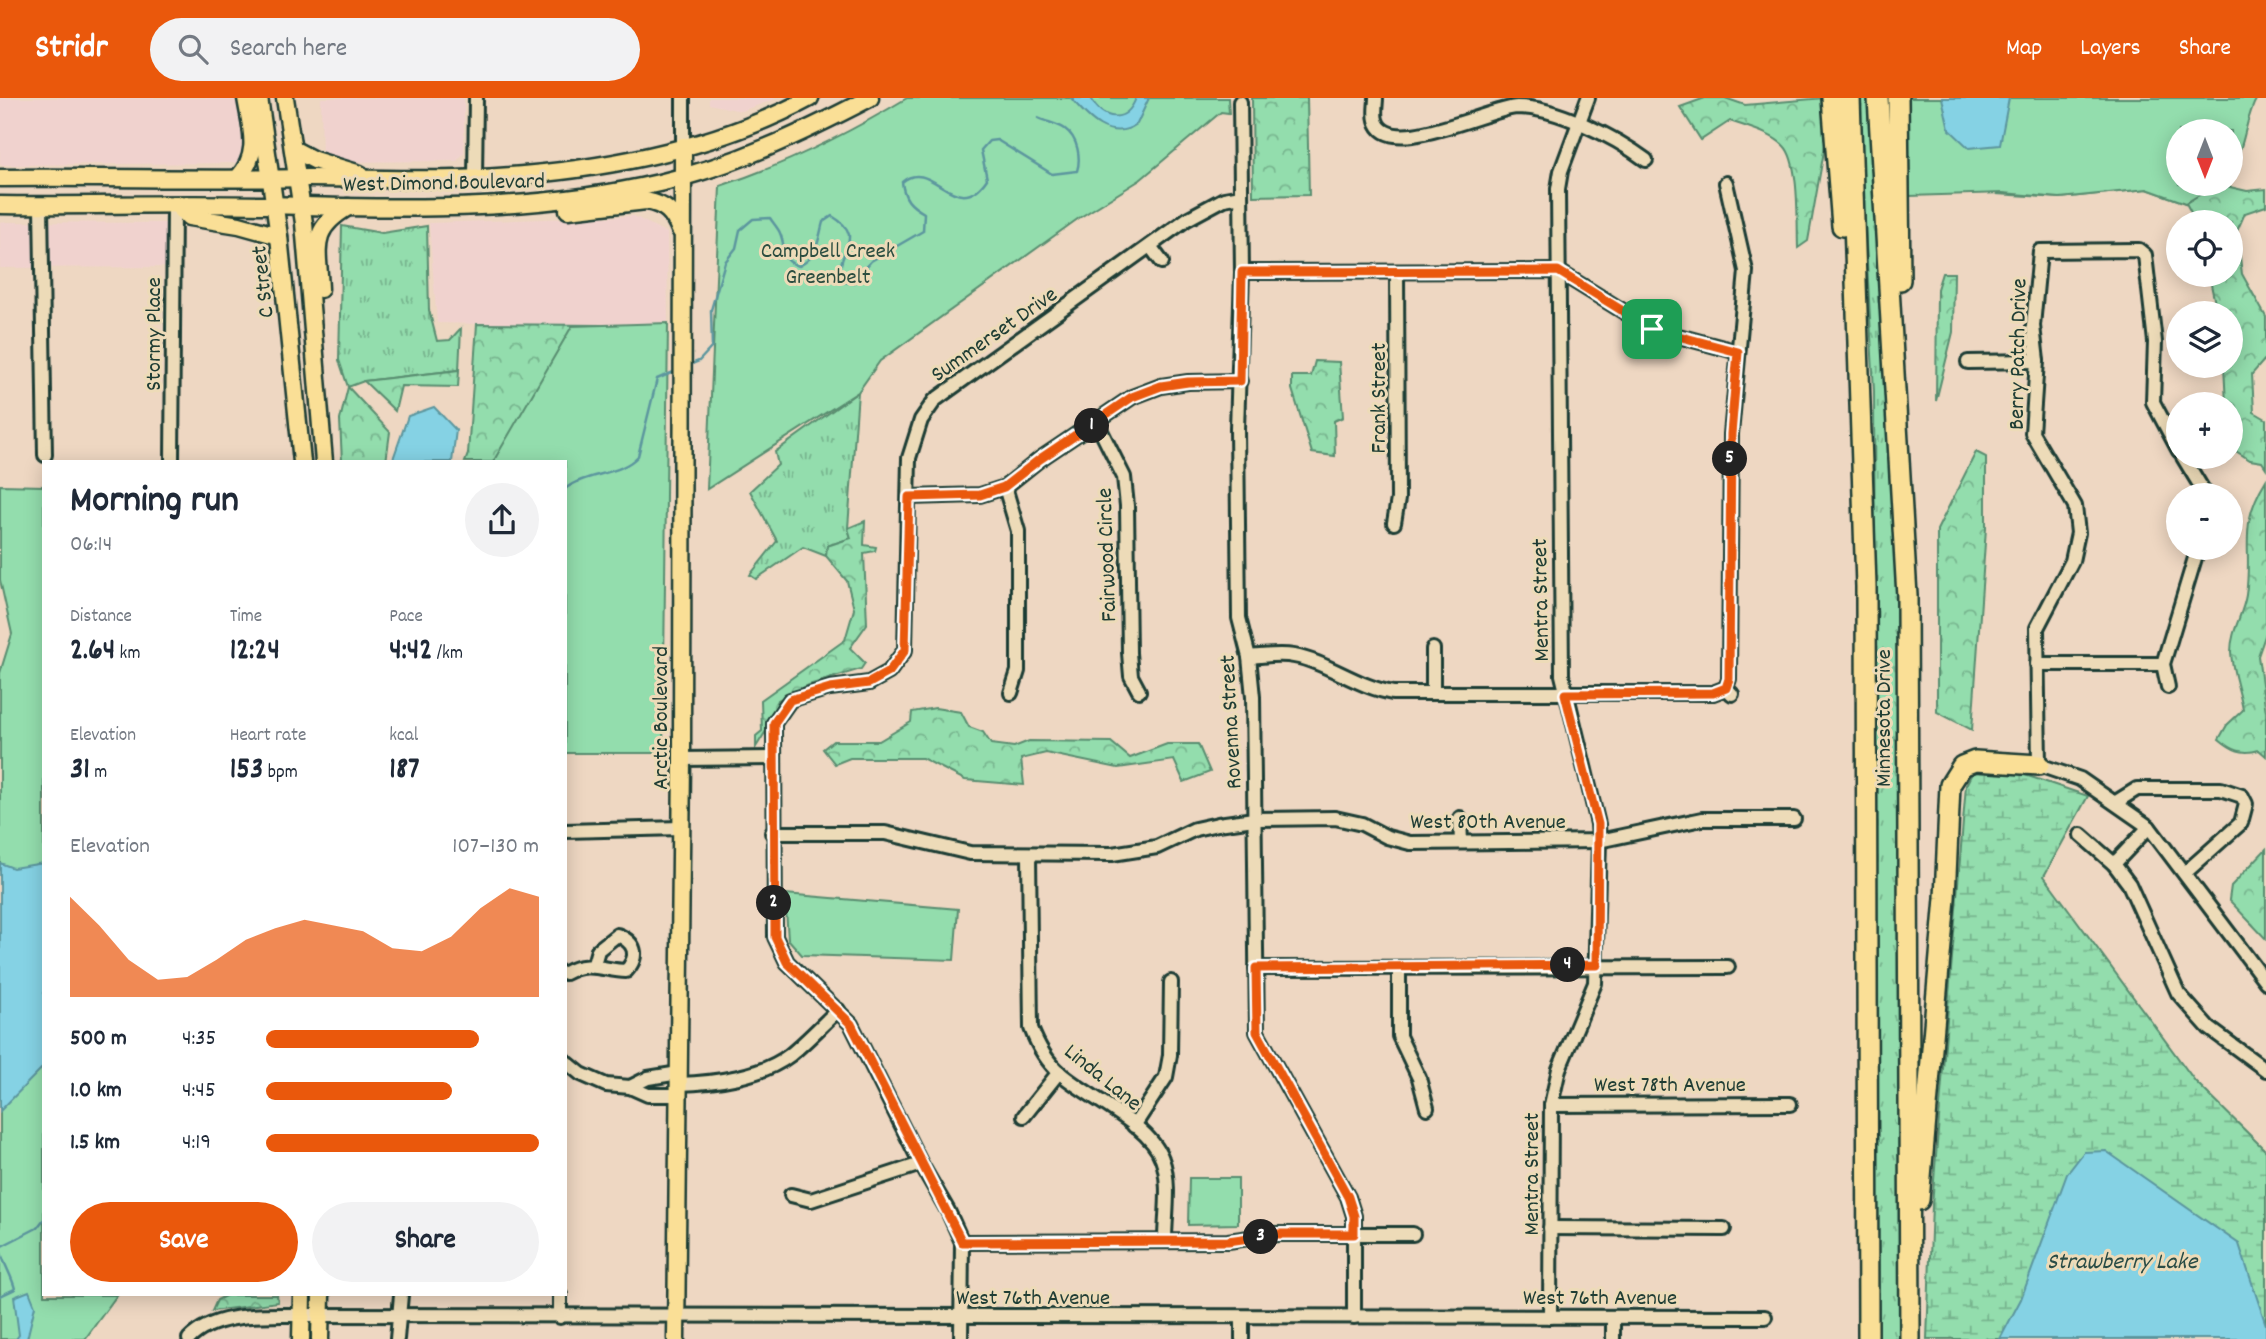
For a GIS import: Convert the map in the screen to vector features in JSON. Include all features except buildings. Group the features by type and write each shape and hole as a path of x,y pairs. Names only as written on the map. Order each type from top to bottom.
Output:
{"highway":[{"path":"1832,98 1863,474"},
{"name":"Minnesota Drive","path":"1850,98 1866,587 1868,1339"},
{"name":"Minnesota Drive","path":"1878,98 1901,453 1907,596 1910,1339"},
{"path":"1898,98 1901,453"},
{"path":"1909,1281 1926,1134 1945,898 1950,785 1962,766 1975,761 2039,765"}],"main road":[{"path":"238,178 251,160 253,149 246,98"},
{"name":"C Street","path":"259,98 279,236 302,460"},
{"path":"285,98 301,206 324,460"},
{"name":"West Dimond Boulevard","path":"0,178 475,178 587,167 683,146 737,129 810,98"},
{"name":"West Dimond Boulevard","path":"0,205 492,205 580,198 682,176 746,156 813,128 870,98"},
{"name":"Arctic Boulevard","path":"676,1339 682,759 683,146"},
{"path":"293,149 314,160 371,179"},
{"path":"492,205 570,210 646,201 659,203 674,214 682,238"},
{"path":"176,206 189,217 239,225 279,236"},
{"path":"322,427 328,389 319,260 320,233 327,219 348,206"},
{"path":"301,1339 302,1296"},
{"path":"320,1339 321,1296"}],"street":[{"path":"475,178 476,98"},
{"name":"Arctic Boulevard","path":"682,98 683,146"},
{"path":"1376,98 1378,131 1391,134 1436,132 1493,111 1518,107 1547,112 1578,124 1628,147 1646,160"},
{"name":"Mentra Street","path":"1550,1317 1550,1104 1559,1069 1589,1002 1597,965 1598,824 1565,694 1559,585 1558,271 1561,171 1588,98"},
{"name":"Rovenna Street","path":"1240,102 1242,272 1237,429 1239,618 1249,657 1257,1032 1348,1197 1354,1216 1354,1317"},
{"path":"1249,657 1276,654 1296,656 1371,689 1393,693 1729,691 1731,434 1745,271 1726,183"},
{"name":"Summerset Drive","path":"962,1242 851,1024 787,962 775,937 772,833 774,723 790,700 830,688 869,683 889,672 905,650 912,441 921,419 935,400 1150,246 1224,199 1241,196"},
{"path":"41,206 45,455"},
{"name":"Stormy Place","path":"172,460 176,206"},
{"path":"1150,246 1162,262"},
{"name":"Berry Patch Drive","path":"2039,765 2037,628 2072,561 2078,534 2075,506 2032,433 2037,361 2033,326 2040,251 2139,250 2145,255 2155,342 2153,402 2166,426"},
{"path":"1242,272 1558,271 1652,329 1738,352"},
{"name":"Frank Street","path":"1394,523 1398,499 1398,272"},
{"path":"1968,362 2037,361"},
{"path":"909,497 980,495 1004,487 1040,459 1132,397 1161,386 1188,382 1240,381"},
{"name":"Fairwood Circle","path":"1097,423 1124,477 1127,506 1129,653 1131,676 1139,691"},
{"path":"1004,487 1018,531 1018,671 1011,693"},
{"path":"2168,687 2163,664 2194,560"},
{"path":"1433,649 1433,693"},
{"path":"2037,664 2163,664"},
{"path":"682,759 772,758"},
{"path":"2039,765 2080,779 2149,827 2186,872 2266,982"},
{"path":"2116,802 2137,789 2221,789 2242,796 2246,804 2241,823 2186,872"},
{"name":"West 80th Avenue","path":"772,833 885,833 970,853 1029,855 1135,852 1157,846 1195,829 1254,819 1335,818 1362,824 1387,837 1410,843 1599,841 1702,819 1794,819"},
{"path":"1460,818 1461,842"},
{"path":"2114,864 2149,827"},
{"path":"567,831 681,828"},
{"path":"2081,835 2114,864 2129,884 2178,993 2209,1028 2266,1070"},
{"name":"Linda Lane","path":"1029,855 1031,1028 1037,1045 1059,1072 1134,1126 1158,1150 1162,1159 1165,1240"},
{"path":"567,971 594,964"},
{"path":"1256,968 1597,965 1728,967"},
{"path":"1399,968 1399,1036 1419,1078 1427,1108"},
{"path":"1134,1126 1166,1077 1170,1055 1171,982"},
{"path":"630,1087 648,1078 679,1084 698,1083 767,1068 788,1056 838,1010"},
{"path":"567,1062 606,1085 630,1087 648,1095 679,1084"},
{"path":"1024,1116 1059,1072"},
{"name":"West 78th Avenue","path":"1550,1104 1790,1104"},
{"path":"791,1195 811,1200 921,1164"},
{"path":"1550,1228 1724,1229"},
{"path":"961,1339 962,1242 1228,1241 1277,1234 1413,1234"},
{"path":"397,1339 401,1296"},
{"path":"560,1296 560,1317"},
{"name":"West 76th Avenue","path":"192,1337 246,1315 1765,1317"},
{"path":"1242,1318 1242,1339"},
{"path":"1613,1318 1613,1339"}],"shaded area":[{"path":"0,98 238,98 245,148 241,158 235,163 0,165"},
{"path":"321,98 464,98 464,153 457,161 322,162"},
{"path":"709,98 779,98 741,111 709,104"},
{"path":"634,216 667,233 668,323 572,326 437,323 429,223"},
{"path":"0,222 169,223 168,267 0,268"}],"green space":[{"name":"Campbell Creek Greenbelt","path":"907,98 1228,98 1229,113 1221,112 1140,180 1079,218 880,361 858,392 707,489 720,186 816,147"},
{"path":"1252,98 1307,98 1309,195 1253,196"},
{"path":"1705,98 1725,98 1745,105 1824,98 1827,134 1808,241 1798,248 1797,194 1789,154 1773,137 1730,121 1701,140 1680,107"},
{"path":"1858,98 1872,98 1899,596 1899,1339 1878,1339 1874,391"},
{"path":"1907,98 2257,98 2244,137 2244,119 2166,119 2166,196 2147,189 2060,198 2003,193 1910,196"},
{"path":"2043,98 2166,176 2166,196 2147,189 2060,198 1997,194"},
{"path":"2266,189 2266,206 2245,213 2243,218 2243,210 2190,210 2186,203 2166,196 2244,196 2244,190"},
{"path":"2166,196 2197,196 2186,203"},
{"path":"342,226 382,233 427,226 429,310 437,341 450,340 461,328 459,370 364,381 348,387 339,360"},
{"path":"1942,273 1954,273 1953,332 1936,401 1937,289"},
{"path":"2243,276 2266,317 2266,358 2252,374 2254,412 2266,419 2266,468 2262,462 2243,456 2243,392 2225,392 2225,378 2243,378 2243,301 2214,301 2212,287 2243,287"},
{"path":"668,323 663,753 567,753 567,460 494,460 572,326"},
{"path":"477,324 601,325 566,460 466,460"},
{"path":"1315,361 1339,362 1343,417 1334,421 1335,456 1312,453 1292,389 1292,376 1311,376"},
{"path":"459,370 458,387 401,386 395,411 364,381"},
{"path":"348,387 390,432 386,460 342,460 340,420"},
{"path":"858,392 848,528 851,538 827,546 826,556 803,547 756,579 750,575 777,541 750,491 778,465 775,452"},
{"path":"1976,452 1986,457 1986,528 1972,730 1937,712 1937,530"},
{"path":"2266,480 2266,633 2258,656 2266,712 2266,756 2259,750 2238,750 2219,739 2227,725 2243,710 2231,652 2246,595 2249,524 2257,496"},
{"path":"0,485 42,486 42,1296 116,1296 85,1339 0,1339 0,673 12,634 0,580"},
{"path":"865,521 864,545 876,547 875,551 864,553 867,624 850,648 865,663 861,669 809,685 778,700 771,723 756,747 756,736 762,731 761,700 845,640 854,609 847,581 826,556 827,546 851,538 848,528"},
{"path":"935,708 961,712 969,727 983,732 991,744 1014,747 1029,741 1111,742 1130,758 1167,744 1198,744 1210,772 1184,782 1174,760 1118,768 1046,753 1021,759 1024,785 965,780 922,758 850,758 835,764 823,749 833,741 879,741 911,722 912,712"},
{"path":"2001,767 2088,796 2044,876 2195,1081 2266,1151 2266,1339 1927,1339 1932,1205 1966,785 1974,769"},
{"path":"2266,849 2266,939 2229,900 2231,886"},
{"path":"785,894 958,909 954,960 802,955 788,939"},
{"path":"1189,1178 1238,1178 1238,1224 1188,1225"},
{"path":"225,1296 277,1296 278,1302 212,1311 217,1300"}],"water":[{"path":"1071,98 1091,98 1102,111 1114,116 1126,112 1136,98 1149,98 1137,124 1118,131 1092,120"},
{"path":"1942,98 2009,98 2000,145 1969,148 1949,129"},
{"path":"434,407 456,430 452,460 393,460 408,416"},
{"path":"0,863 13,868 42,863 42,1068 0,1111"},
{"name":"Strawberry Lake","path":"2106,1151 2239,1244 2266,1325 2266,1339 2000,1339 2021,1299 2067,1174 2084,1152"},
{"path":"29,1291 35,1306 27,1339 16,1339 19,1335 14,1297"}],"waterway":[{"path":"689,365 699,361 712,347 711,310 725,262 736,248 740,230 753,219 770,218 780,233 786,257 799,266 814,253 823,222 832,216 843,224 848,232 849,240 841,263 841,272 844,282 853,283 871,261 923,231 924,213 908,201 903,188 902,182 913,176 924,177 954,193 965,195 976,191 987,179 981,150 989,141 997,140 1052,174 1077,171 1079,160 1073,138 1062,127 1038,118"},
{"path":"567,488 583,479 622,467 638,456 657,379 676,371"},
{"path":"0,1296 15,1289 0,1247 37,1228 42,1222"}],"route":[{"path":"1558,271 1652,329 1738,352 1731,434 1729,679 1726,688 1713,693 1565,694 1598,824 1597,965 1256,968 1257,1032 1348,1197 1354,1216 1354,1234 1277,1234 1228,1241 962,1242 851,1024 787,962 775,937 772,833 774,723 790,700 830,688 869,683 889,672 905,650 909,497 980,495 1004,487 1040,459 1132,397 1161,386 1188,382 1240,381 1242,272 1558,271"}]}
